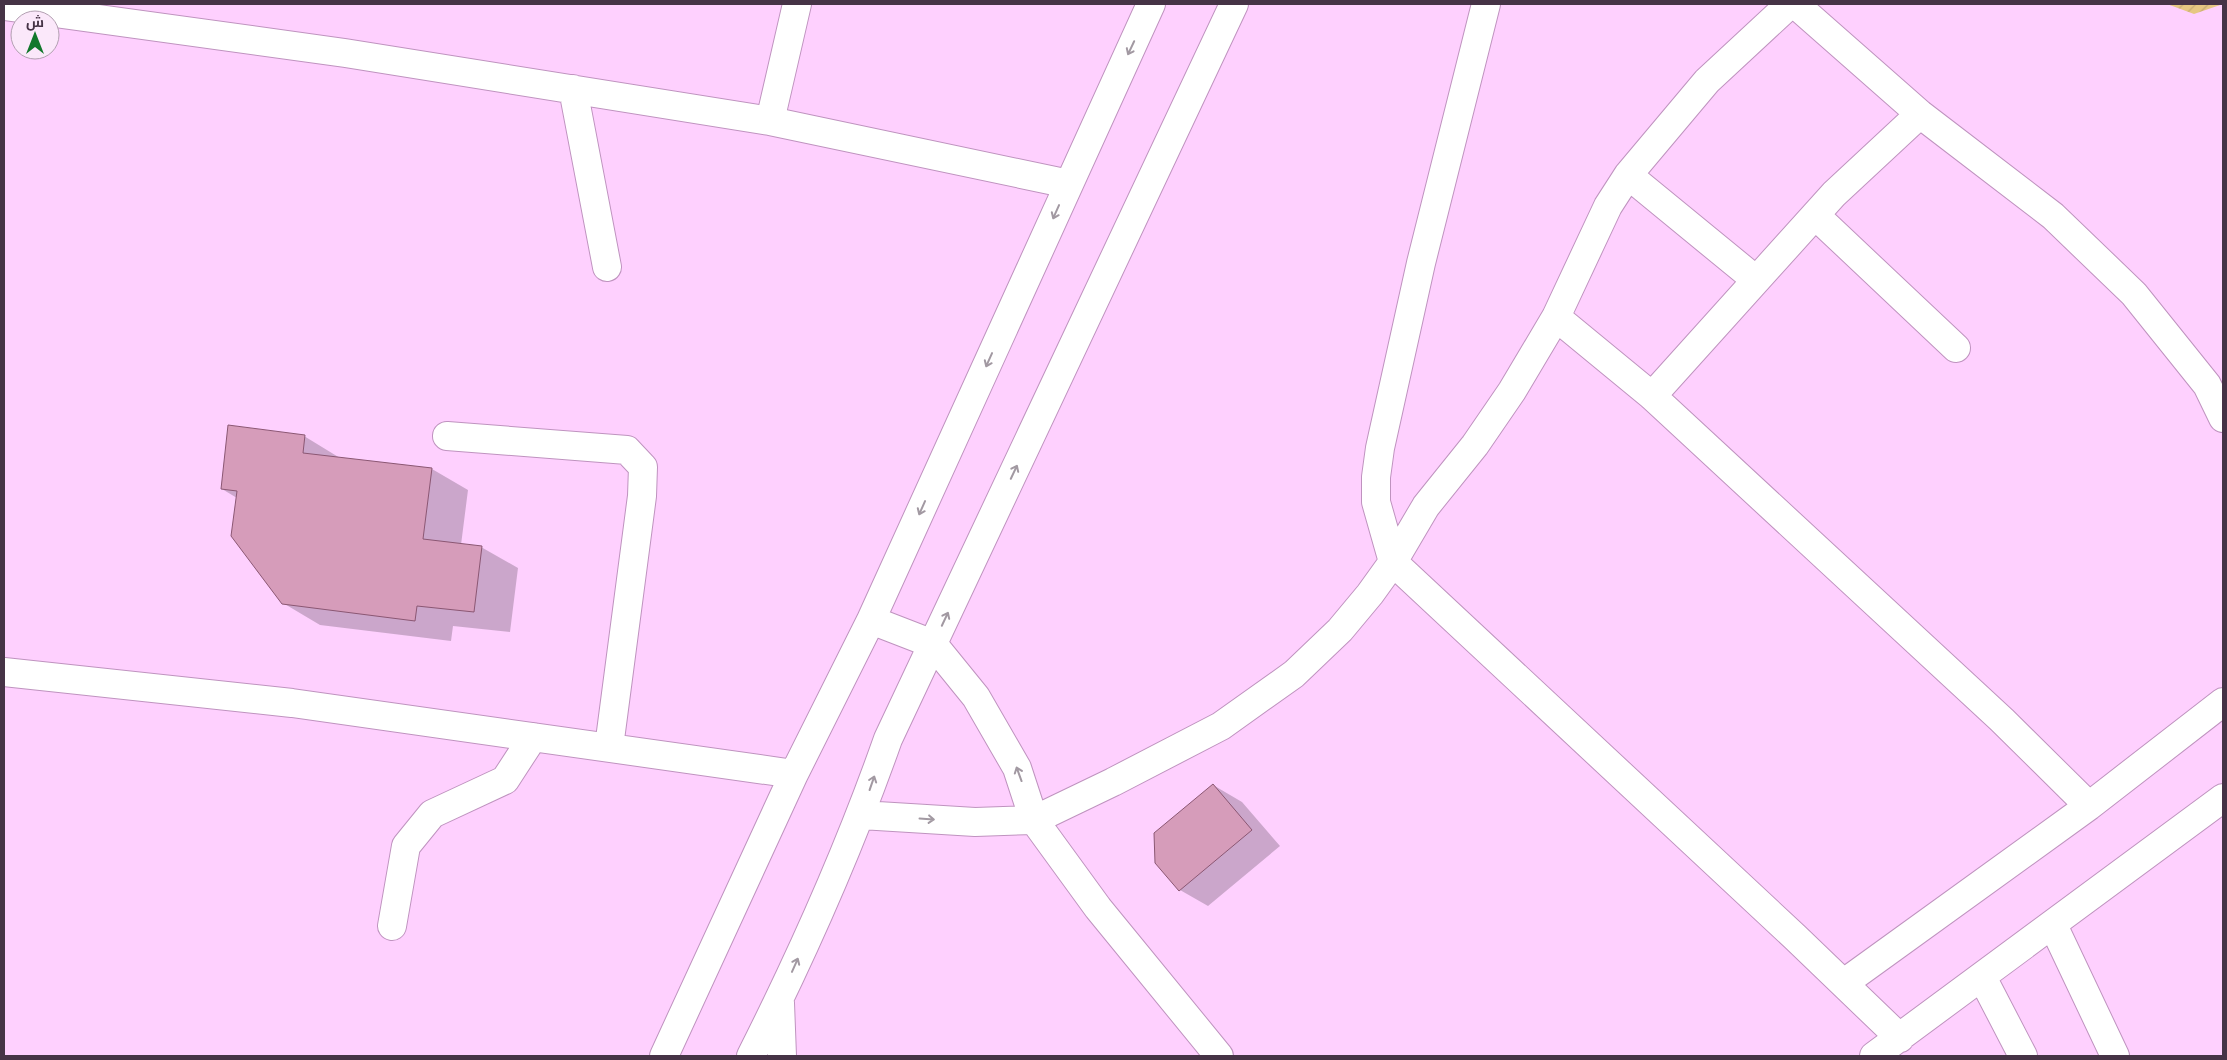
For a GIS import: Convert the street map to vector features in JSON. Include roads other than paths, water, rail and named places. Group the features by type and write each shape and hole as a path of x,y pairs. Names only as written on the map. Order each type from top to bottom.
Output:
{"street":[{"path":"770,121 797,4"},
{"path":"664,1056 794,774 871,620 1151,4"},
{"path":"751,1056 780,998 861,815 888,738 1234,4"},
{"path":"1486,4 1422,263 1380,448 1376,477 1376,502 1393,562 1844,983 1900,1038"},
{"path":"861,815 975,822 1034,820 1113,782 1221,726 1286,680 1340,630 1370,594 1393,562 1426,506 1475,445 1512,391 1556,317 1608,206 1628,175 1707,80 1790,4"},
{"path":"1795,4 1920,114 2053,216 2134,294 2207,386 2223,418"},
{"path":"4,6 345,53 770,121 1069,184"},
{"path":"573,90 607,266"},
{"path":"1652,396 1834,194 1920,114"},
{"path":"1628,175 1756,280"},
{"path":"1815,215 1956,348"},
{"path":"1556,317 1652,396 2002,720 2089,806"},
{"path":"447,436 627,450 643,467 642,496 609,748"},
{"path":"871,620 933,644 976,697 1017,768 1034,820 1098,908 1219,1056"},
{"path":"4,672 292,703 794,774"},
{"path":"1844,983 2089,806 2223,702"},
{"path":"392,926 406,846 432,814 505,780 533,737"},
{"path":"1874,1056 2223,798"},
{"path":"2053,924 2115,1056"},
{"path":"1982,977 2023,1056"},
{"path":"780,998 782,1056"}]}
